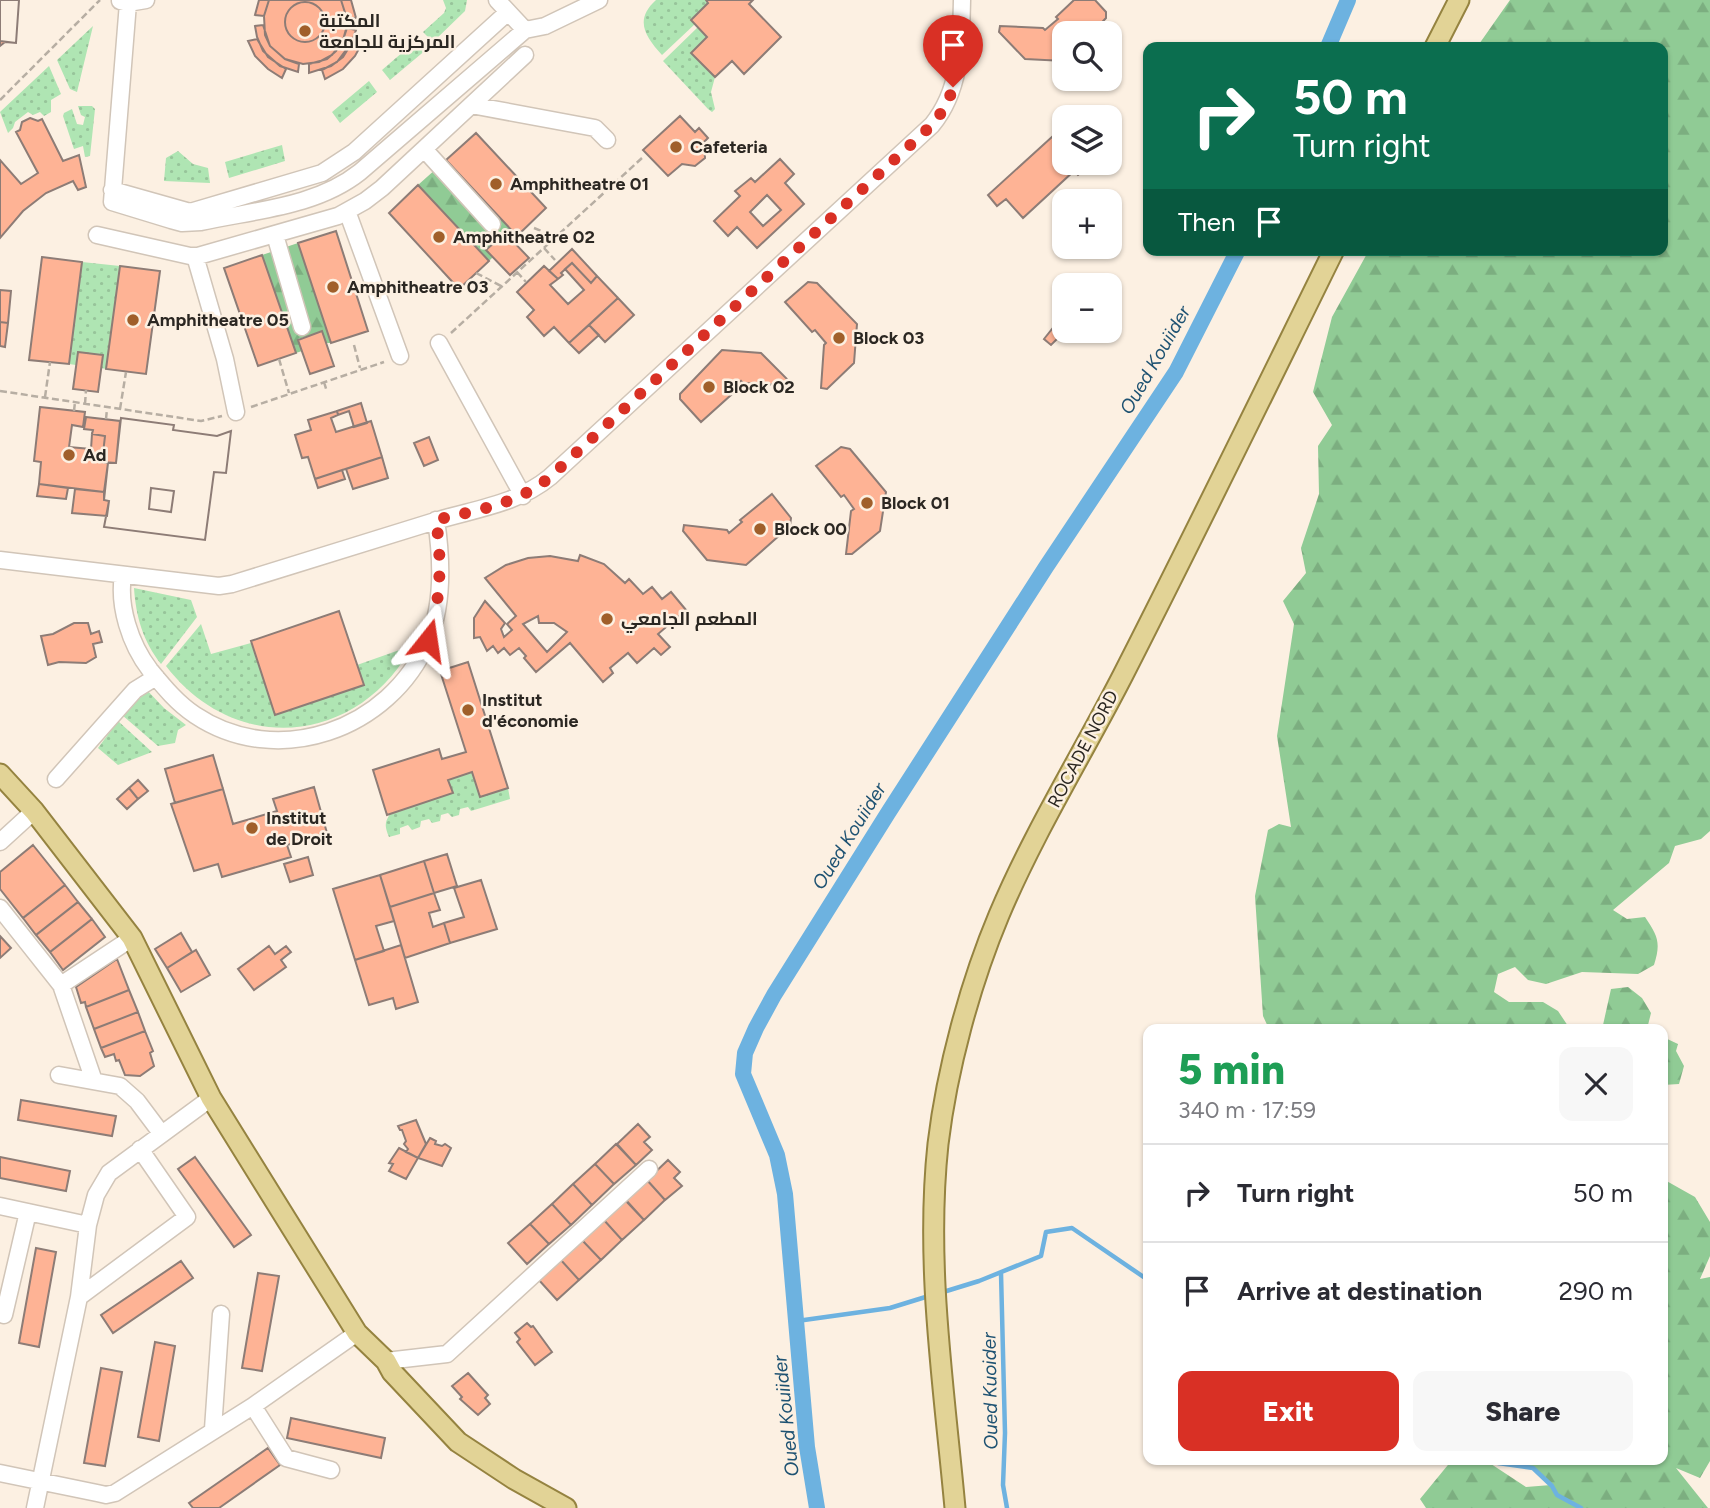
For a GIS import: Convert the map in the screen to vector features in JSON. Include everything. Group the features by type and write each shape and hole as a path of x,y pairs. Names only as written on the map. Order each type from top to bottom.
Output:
{"main road":[{"path":"1438,42 1459,0"},
{"name":"ROCADE NORD","path":"955,1508 934,1278 933,1207 948,1082 977,972 1025,858 1123,674 1331,256"},
{"path":"0,774 34,811 132,938 211,1098 357,1333 386,1361 393,1373 458,1442 514,1479 566,1508"}],"street":[{"path":"112,196 123,1 146,0"},
{"path":"112,196 183,223 201,222 317,197 350,180 526,30 545,26 599,0"},
{"path":"0,560 208,586 232,584 436,520 523,496 550,477 932,125 947,105 956,74 962,0"},
{"path":"112,196 190,212 322,173 354,152 503,6 526,30"},
{"path":"97,235 195,256 338,216 382,188 525,55"},
{"path":"471,105 595,128 607,140"},
{"path":"424,149 492,224"},
{"path":"347,211 400,356"},
{"path":"275,235 302,327"},
{"path":"195,256 225,359 236,412"},
{"path":"439,343 523,496"},
{"path":"123,575 120,592 130,629 144,661 181,705 197,716 234,733 253,738 285,740 316,736 362,718 389,697 405,680 428,640 439,595 436,520"},
{"path":"56,779 135,690 156,677"},
{"path":"0,842 34,811"},
{"path":"0,908 61,985 94,1081"},
{"path":"61,985 132,938"},
{"path":"59,1075 120,1086 137,1101 161,1133"},
{"path":"35,1508 79,1297 88,1225 96,1195 109,1173 211,1098"},
{"path":"79,1297 187,1217 141,1149"},
{"path":"386,1361 447,1354 649,1169"},
{"path":"0,1206 88,1225"},
{"path":"4,1315 28,1213"},
{"path":"213,1429 221,1314"},
{"path":"0,1473 106,1495 115,1493 253,1406 357,1333"},
{"path":"253,1406 286,1458 331,1469"}],"path":[{"path":"0,100 100,0"},
{"path":"439,343 642,158"},
{"path":"534,228 556,237"},
{"path":"544,248 555,260"},
{"path":"518,270 526,282"},
{"path":"476,273 502,286"},
{"path":"354,345 360,370"},
{"path":"0,391 201,421 236,412 400,356"},
{"path":"279,359 289,394"},
{"path":"44,398 50,362"},
{"path":"120,409 126,372"},
{"path":"324,382 327,392"},
{"path":"85,404 86,390"},
{"path":"74,411 75,402"},
{"path":"106,419 107,408"}],"green space":[{"path":"443,0 467,0 465,11 433,42 423,32 444,13 446,8"},
{"path":"656,0 706,0 708,3 691,19 695,24 662,55 644,28 645,14"},
{"path":"1510,0 1710,0 1710,831 1701,839 1675,846 1669,863 1613,910 1627,919 1645,917 1657,940 1654,965 1638,974 1582,972 1546,984 1528,980 1515,967 1498,974 1494,992 1509,1002 1543,1002 1558,1011 1567,1024 1267,1024 1263,1016 1255,896 1268,830 1279,824 1291,827 1277,736 1294,624 1283,601 1306,573 1301,548 1319,494 1318,446 1332,425 1313,392 1332,317 1366,256 1668,256 1668,42 1481,42"},
{"path":"93,26 77,92 70,89 57,60"},
{"path":"698,27 707,37 691,53 715,77 711,92 715,109 712,112 663,61"},
{"path":"418,39 427,49 390,80 382,70"},
{"path":"49,66 61,94 51,100 51,112 44,116 40,112 33,115 28,112 15,122 8,133 0,112"},
{"path":"369,81 377,92 340,123 332,112"},
{"path":"78,106 92,106 95,109 90,156 85,157 83,146 74,149 63,116 72,109 77,124 83,125 85,117 81,115"},
{"path":"282,145 285,161 229,178 225,162"},
{"path":"178,151 193,164 208,168 210,183 164,181 166,158"},
{"path":"446,160 517,236 512,240 505,233 487,249 493,257 489,261 418,185"},
{"path":"298,243 331,343 326,343 321,332 298,339 302,351 296,353 262,255"},
{"path":"82,262 120,266 106,369 101,368 103,355 79,352 76,365 69,364"},
{"path":"134,588 191,600 197,617 161,664 141,628"},
{"path":"201,624 211,654 251,643 275,714 363,685 357,665 408,647 410,650 386,682 358,706 326,721 292,727 258,725 225,715 194,695 166,666"},
{"path":"144,687 164,708 186,725 178,730 175,743 158,746 122,715"},
{"path":"118,721 152,752 118,765 98,748"},
{"path":"472,772 480,797 508,788 510,799 471,811 468,807 460,809 459,815 441,815 440,821 432,823 429,819 421,821 420,827 412,830 408,825 400,828 400,834 389,837 386,825 390,814 452,793 448,780"},
{"path":"1628,987 1642,998 1651,1013 1648,1024 1603,1024 1611,989"},
{"path":"1668,1039 1678,1044 1676,1051 1684,1066 1679,1084 1668,1085"},
{"path":"1668,1182 1695,1197 1710,1222 1710,1256 1700,1279 1710,1277 1710,1461 1700,1478 1676,1468 1708,1508 1426,1508 1420,1499 1448,1465 1493,1465 1526,1487 1551,1485 1533,1468 1524,1465 1668,1465"}],"building":[{"path":"0,0 19,0 16,43 5,42 0,46"},
{"path":"0,0 19,0 16,43 0,41"},
{"path":"259,0 269,0 264,16 255,15"},
{"name":"المكتبة المركزية للجامعة","path":"269,0 341,0 348,22 343,40 332,55 319,62 303,64 285,59 270,46 265,35 264,16"},
{"path":"341,0 351,0 356,18 347,19"},
{"path":"706,0 753,0 749,4 781,37 744,74 732,61 715,77 691,53 707,37 691,20 708,3"},
{"path":"1074,0 1095,0 1106,12 1103,21 1056,21 1058,19 1056,17"},
{"path":"305,2 319,8 325,22 319,36 305,42 291,36 285,22 291,8"},
{"path":"305,2 319,8 325,22 319,36 305,42 291,36 285,22 291,8"},
{"path":"1052,24 1052,60 1025,59 999,32 1000,26 1045,30"},
{"path":"263,25 270,46 285,59 299,64 298,72 280,66 263,51 255,26"},
{"path":"347,28 356,30 343,57 331,66 309,73 309,64 327,59 336,51"},
{"path":"257,39 268,57 286,69 282,78 255,56 248,41"},
{"path":"352,42 361,45 355,56 343,69 325,79 322,70 337,62"},
{"name":"Cafeteria","path":"680,116 695,132 699,128 708,138 704,142 705,158 695,166 682,164 668,176 643,150"},
{"path":"30,118 38,121 42,119 63,161 79,155 86,187 78,190 73,181 46,193 23,211 0,238 0,160 21,184 38,173 16,132 20,130 22,122"},
{"name":"Amphitheatre 01","path":"476,133 546,208 517,236 446,160"},
{"path":"1052,137 1052,175 1070,175 1023,218 1006,199 997,206 988,195"},
{"path":"780,159 794,174 785,183 804,204 757,248 737,227 728,236 714,221 740,196 735,191 751,178 755,182"},
{"name":"Amphitheatre 02","path":"418,185 489,261 459,289 389,213"},
{"path":"767,195 781,210 763,226 750,212"},
{"name":"Amphitheatre 03","path":"336,231 368,331 331,343 298,243"},
{"path":"505,233 529,258 510,275 486,250"},
{"path":"572,249 597,276 591,283 572,263 558,279 549,271"},
{"path":"262,255 296,353 258,366 224,268"},
{"path":"42,257 82,262 69,364 29,360"},
{"path":"572,263 591,283 597,276 618,298 569,343 554,327 544,336 527,317 534,310 517,292 544,266 558,279 550,285 568,304 584,290 565,269"},
{"name":"Amphitheatre 05","path":"120,266 160,271 146,374 106,369"},
{"name":"Block 03","path":"808,282 817,283 857,324 854,363 827,389 821,388 826,343 815,330 812,332 785,302"},
{"path":"0,290 11,291 8,323 0,322"},
{"path":"618,298 634,315 605,342 589,325"},
{"path":"0,322 8,323 5,347 0,346"},
{"path":"589,325 599,335 579,353 569,343"},
{"path":"1052,329 1053,343 1051,345 1044,339"},
{"path":"322,331 334,366 310,374 298,340"},
{"name":"Block 02","path":"722,350 761,353 787,379 786,385 741,381 729,392 731,395 701,422 680,399 680,394"},
{"path":"78,352 103,355 98,392 73,389"},
{"path":"361,403 367,423 354,427 349,411 338,415 337,411"},
{"name":"Ad","path":"40,407 85,412 83,427 72,425 69,447 91,449 92,434 105,436 102,462 108,463 104,492 39,484 41,462 34,461"},
{"path":"337,411 338,415 331,418 336,432 371,421 382,457 315,479 308,457 302,458 295,435 311,430 308,420"},
{"path":"86,417 120,421 116,463 102,462 105,436 92,434 93,430 84,429"},
{"path":"121,418 174,425 173,430 217,436 231,431 226,473 214,472 205,540 104,527 109,501 104,500 108,463 116,463","holes":["151,488 174,491 171,512 149,509"]},
{"path":"121,418 174,425 173,430 217,436 231,431 226,473 214,472 205,540 104,527 109,501 104,500 108,463 116,463"},
{"path":"429,437 438,460 424,466 414,443"},
{"name":"Block 01","path":"841,447 850,449 886,492 880,531 852,554 846,554 851,511 854,509 816,466"},
{"path":"382,457 388,478 353,489 346,469"},
{"path":"342,470 345,479 318,488 315,479"},
{"path":"39,484 68,488 66,499 37,496"},
{"path":"151,488 174,491 171,512 149,509"},
{"path":"75,489 104,492 104,500 109,501 107,516 72,513"},
{"name":"Block 00","path":"772,494 791,518 790,526 746,565 707,560 683,531 684,525 727,530 729,533 742,522 740,520"},
{"name":"المطعم الجامعي","path":"580,555 604,564 625,583 629,579 643,594 652,587 662,599 671,592 686,610 658,634 670,647 661,655 654,648 637,663 628,653 610,668 613,673 603,682 570,643 536,672 519,648 510,655 504,648 498,653 493,646 487,651 480,637 474,638 474,618 485,601 505,623 501,629 504,637 512,630 507,624 516,616 485,578 506,565 528,558 550,556 578,561","holes":["538,616 539,623 554,623 567,632 547,652 523,624"]},
{"path":"339,611 364,685 275,715 251,641"},
{"path":"74,623 88,623 91,634 99,631 102,642 93,644 96,657 86,663 59,662 48,665 41,636 53,634"},
{"name":"Institut d'économie","path":"468,662 508,788 480,797 472,772 448,780 453,793 387,815 373,770 439,749 442,759 466,752 440,671"},
{"path":"213,755 223,789 175,803 165,769"},
{"path":"138,780 148,791 138,799 129,788"},
{"name":"Institut de Droit","path":"314,787 327,833 287,845 291,857 222,877 218,864 194,871 171,804 223,789 233,824 277,811 273,799"},
{"path":"129,788 138,799 127,809 117,799"},
{"path":"33,845 65,885 23,918 0,889 0,872"},
{"path":"447,854 457,886 434,893 424,861"},
{"path":"308,857 313,875 290,882 284,864"},
{"path":"424,861 434,893 390,907 380,875"},
{"path":"380,875 394,921 376,926 384,951 355,960 333,889"},
{"path":"481,880 497,929 450,943 444,923 464,917 454,888"},
{"path":"65,885 78,902 36,935 23,918"},
{"path":"434,893 440,910 429,913 433,927 444,923 450,943 405,958 390,907"},
{"path":"78,902 92,919 50,952 36,935"},
{"path":"92,919 105,937 63,970 50,952"},
{"path":"181,933 192,952 167,968 155,949"},
{"path":"0,936 11,948 0,958"},
{"path":"401,945 418,1002 396,1009 393,998 369,1005 355,960"},
{"path":"269,946 275,954 286,946 291,952 281,960 286,967 254,990 238,969"},
{"path":"196,950 210,975 181,992 167,968"},
{"path":"117,959 129,990 86,1007 85,1002 81,1003 76,987"},
{"path":"129,990 138,1012 94,1029 86,1007"},
{"path":"138,1012 145,1031 101,1048 94,1029"},
{"path":"145,1031 153,1051 150,1053 154,1066 140,1076 125,1075 114,1054 105,1057 101,1048"},
{"path":"21,1100 116,1116 112,1136 18,1120"},
{"path":"416,1120 426,1144 418,1158 406,1152 406,1141 398,1126"},
{"path":"638,1124 650,1137 644,1142 652,1150 636,1165 617,1144"},
{"path":"430,1138 436,1141 435,1144 445,1144 451,1148 442,1166 418,1158"},
{"path":"616,1144 636,1165 614,1184 595,1164"},
{"path":"399,1148 418,1158 406,1179 389,1171 393,1164 389,1163"},
{"path":"0,1157 70,1171 66,1191 0,1178"},
{"path":"195,1157 251,1235 234,1247 178,1169"},
{"path":"668,1160 680,1172 674,1178 682,1186 665,1200 647,1180"},
{"path":"595,1164 614,1184 592,1205 573,1184"},
{"path":"646,1179 665,1200 644,1220 625,1200"},
{"path":"573,1184 592,1205 571,1225 552,1204"},
{"path":"625,1199 644,1220 622,1240 603,1219"},
{"path":"552,1204 571,1225 549,1244 530,1224"},
{"path":"603,1219 622,1240 601,1260 581,1239"},
{"path":"530,1224 549,1244 527,1264 508,1243"},
{"path":"581,1239 601,1260 579,1280 560,1259"},
{"path":"36,1248 56,1252 39,1347 19,1343"},
{"path":"560,1259 579,1280 557,1300 538,1279"},
{"path":"181,1261 193,1278 113,1333 101,1315"},
{"path":"258,1273 279,1276 262,1371 242,1368"},
{"path":"527,1323 533,1326 552,1352 535,1365 517,1342 520,1339 515,1333"},
{"path":"155,1342 175,1346 159,1441 138,1437"},
{"path":"101,1368 122,1372 105,1466 84,1463"},
{"path":"468,1373 488,1395 485,1398 490,1404 478,1415 460,1399 462,1397 452,1386"},
{"path":"291,1418 385,1438 381,1458 287,1438"},
{"path":"268,1448 280,1465 219,1508 193,1508 189,1503"}],"waterway":[{"name":"Oued Kouiider","path":"1330,42 1348,0"},
{"name":"Oued Kouiider","path":"817,1508 807,1447 785,1194 777,1155 743,1074 745,1053 774,995 888,813 1046,567 1176,372 1235,256"},
{"name":"Oued Kuoider","path":"940,1293 979,1281 1041,1256 1046,1232 1072,1228 1143,1277"},
{"name":"Oued Kuoider","path":"1001,1273 1005,1433 1003,1485 1007,1508"},
{"name":"Oued Kuoider","path":"797,1321 890,1308 932,1295"},
{"name":"Oued Kuoider","path":"1512,1465 1533,1468 1552,1486 1557,1495 1581,1508"}],"place":[{"name":"المكتبة المركزية للجامعة","path":"305,31"},
{"name":"Cafeteria","path":"676,147"},
{"name":"Amphitheatre 01","path":"496,184"},
{"name":"Amphitheatre 02","path":"439,237"},
{"name":"Amphitheatre 03","path":"333,287"},
{"name":"Amphitheatre 05","path":"133,320"},
{"name":"Block 03","path":"839,338"},
{"name":"Block 02","path":"709,387"},
{"name":"Ad","path":"69,455"},
{"name":"Block 01","path":"867,503"},
{"name":"Block 00","path":"760,529"},
{"name":"المطعم الجامعي","path":"607,619"},
{"name":"Institut d'économie","path":"468,710"},
{"name":"Institut de Droit","path":"252,828"}],"route":[{"path":"428,640 439,595 439,536 436,520 512,501 550,477 932,125 947,105 953,87"}]}
